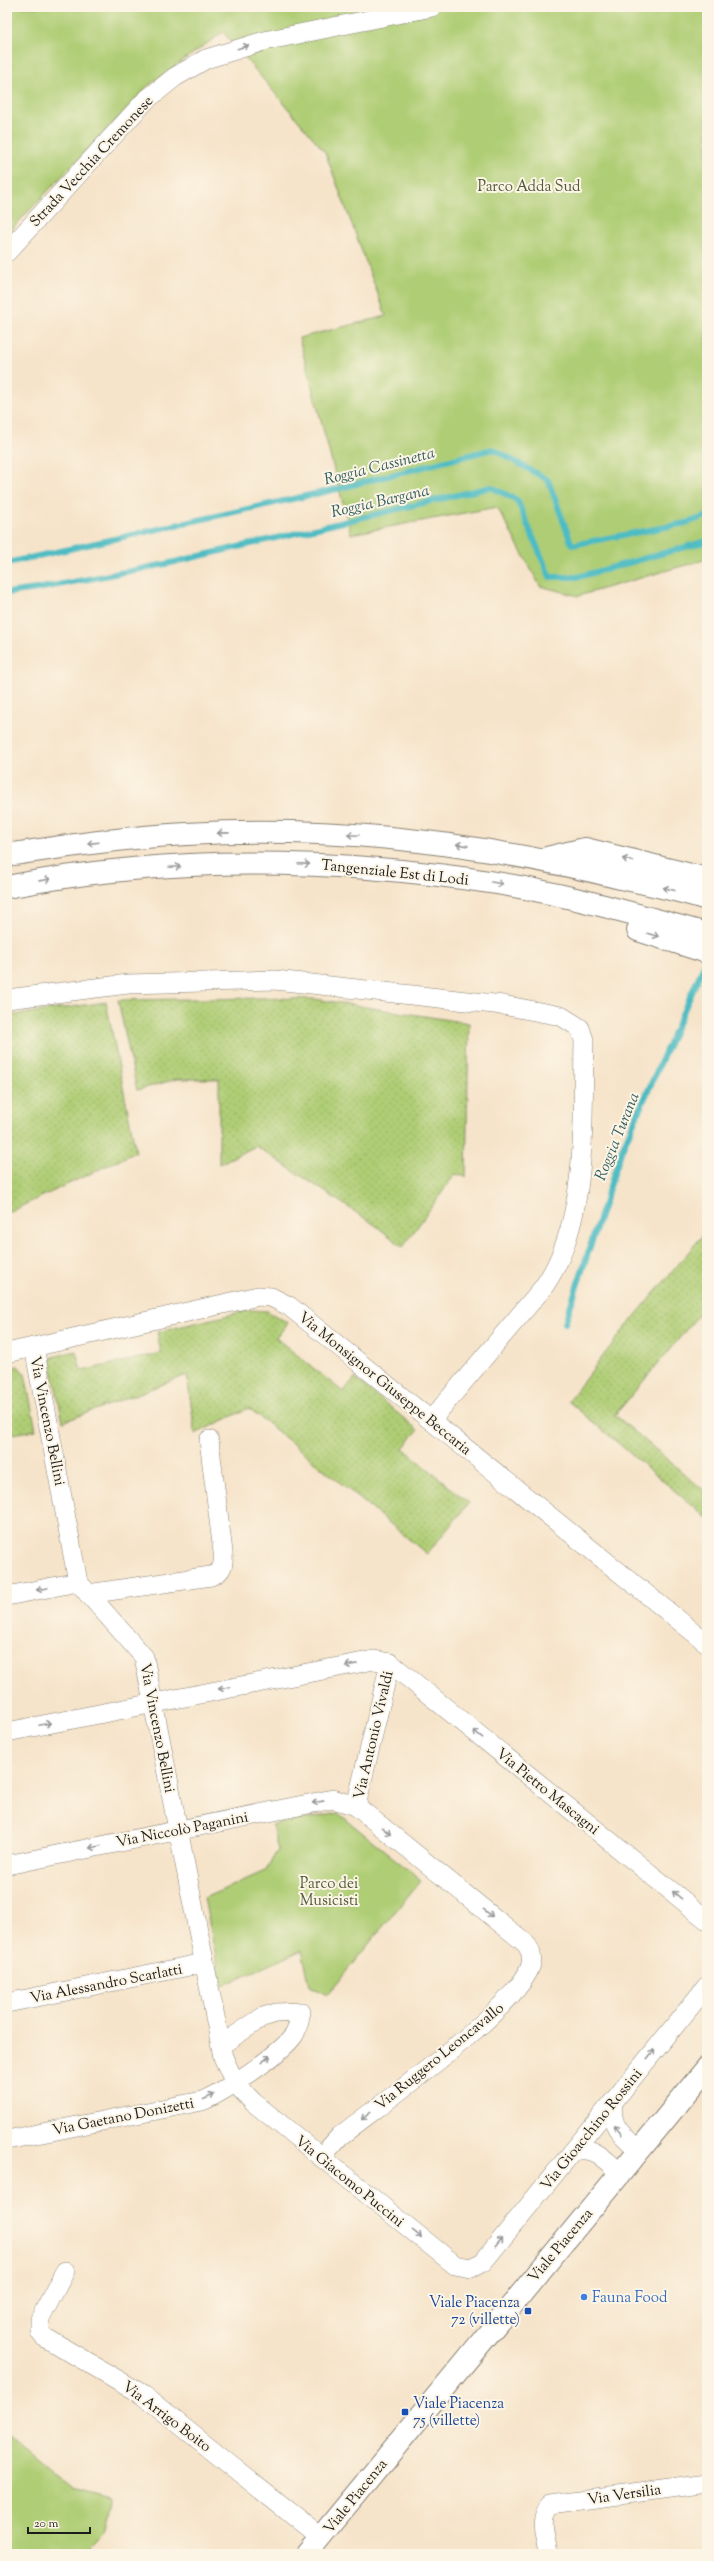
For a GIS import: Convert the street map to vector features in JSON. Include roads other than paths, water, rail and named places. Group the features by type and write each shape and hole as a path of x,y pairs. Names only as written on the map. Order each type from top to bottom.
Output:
{"main road":[{"name":"Tangenziale Est di Lodi","path":"7,855 118,839 188,834 252,832 392,837 461,845 542,859 707,899"},
{"path":"542,859 585,849 707,879"},
{"name":"Tangenziale Est di Lodi","path":"7,887 103,872 200,865 298,864 370,867 497,883 567,897 707,934"},
{"path":"567,897 605,920 707,952"},
{"name":"Viale Piacenza","path":"314,2546 707,2068"}],"street":[{"name":"Strada Vecchia Cremonese","path":"7,252 145,101 175,77 206,59 264,40 432,7"},
{"path":"7,999 115,985 275,980 503,1005 561,1016 580,1028 584,1040 581,1172 578,1198 560,1259 553,1275 542,1289 431,1420"},
{"name":"Via Monsignor Giuseppe Beccaria","path":"7,1353 258,1296 271,1297 289,1306 707,1643"},
{"name":"Via Vincenzo Bellini","path":"34,1347 83,1588 144,1657 221,2045 228,2070 235,2083"},
{"path":"7,1596 211,1576 217,1574 222,1569 223,1552 209,1440"},
{"path":"7,1732 153,1701 374,1660 390,1663"},
{"name":"Via Antonio Vivaldi","path":"356,1806 390,1663"},
{"name":"Via Pietro Mascagni","path":"390,1663 707,1920"},
{"name":"Via Niccolò Paganini","path":"7,1865 178,1829 333,1799 356,1806"},
{"name":"Via Ruggero Leoncavallo","path":"321,2157 340,2136 493,2016 504,2005 531,1965 531,1953 524,1942 356,1806"},
{"name":"Via Alessandro Scarlatti","path":"7,2003 204,1963"},
{"name":"Via Gioacchino Rossini","path":"471,2268 483,2262 707,1986"},
{"name":"Via Gaetano Donizetti","path":"7,2140 202,2101 235,2083 286,2044 294,2034 301,2012 276,2013 263,2017 221,2045"},
{"name":"Via Giacomo Puccini","path":"235,2083 253,2102 455,2265 471,2268"},
{"path":"613,2102 613,2124 617,2131 639,2150"},
{"path":"572,2152 581,2149 594,2151 620,2173"},
{"name":"Via Arrigo Boito","path":"65,2271 40,2318 40,2332 44,2337 142,2394 314,2546"},
{"name":"Via Versilia","path":"548,2554 543,2520 544,2512 551,2504 707,2483"}],"waterway":[{"name":"Roggia Cassinetta","path":"7,563 337,489 493,449 548,480 572,545 686,523 707,516"},
{"name":"Roggia Bargana","path":"7,593 37,589 166,564 491,487 517,500 550,577 578,577 707,541"},
{"name":"Roggia Turana","path":"565,1323 622,1149 705,963"}],"place":[{"name":"Fauna Food","path":"584,2297"},
{"name":"Viale Piacenza 72 (villette)","path":"528,2311"},
{"name":"Viale Piacenza 75 (villette)","path":"405,2412"}],"park label":[{"name":"Parco Adda Sud","path":"529,186"},
{"name":"Parco dei Musicisti","path":"329,1892"}]}
